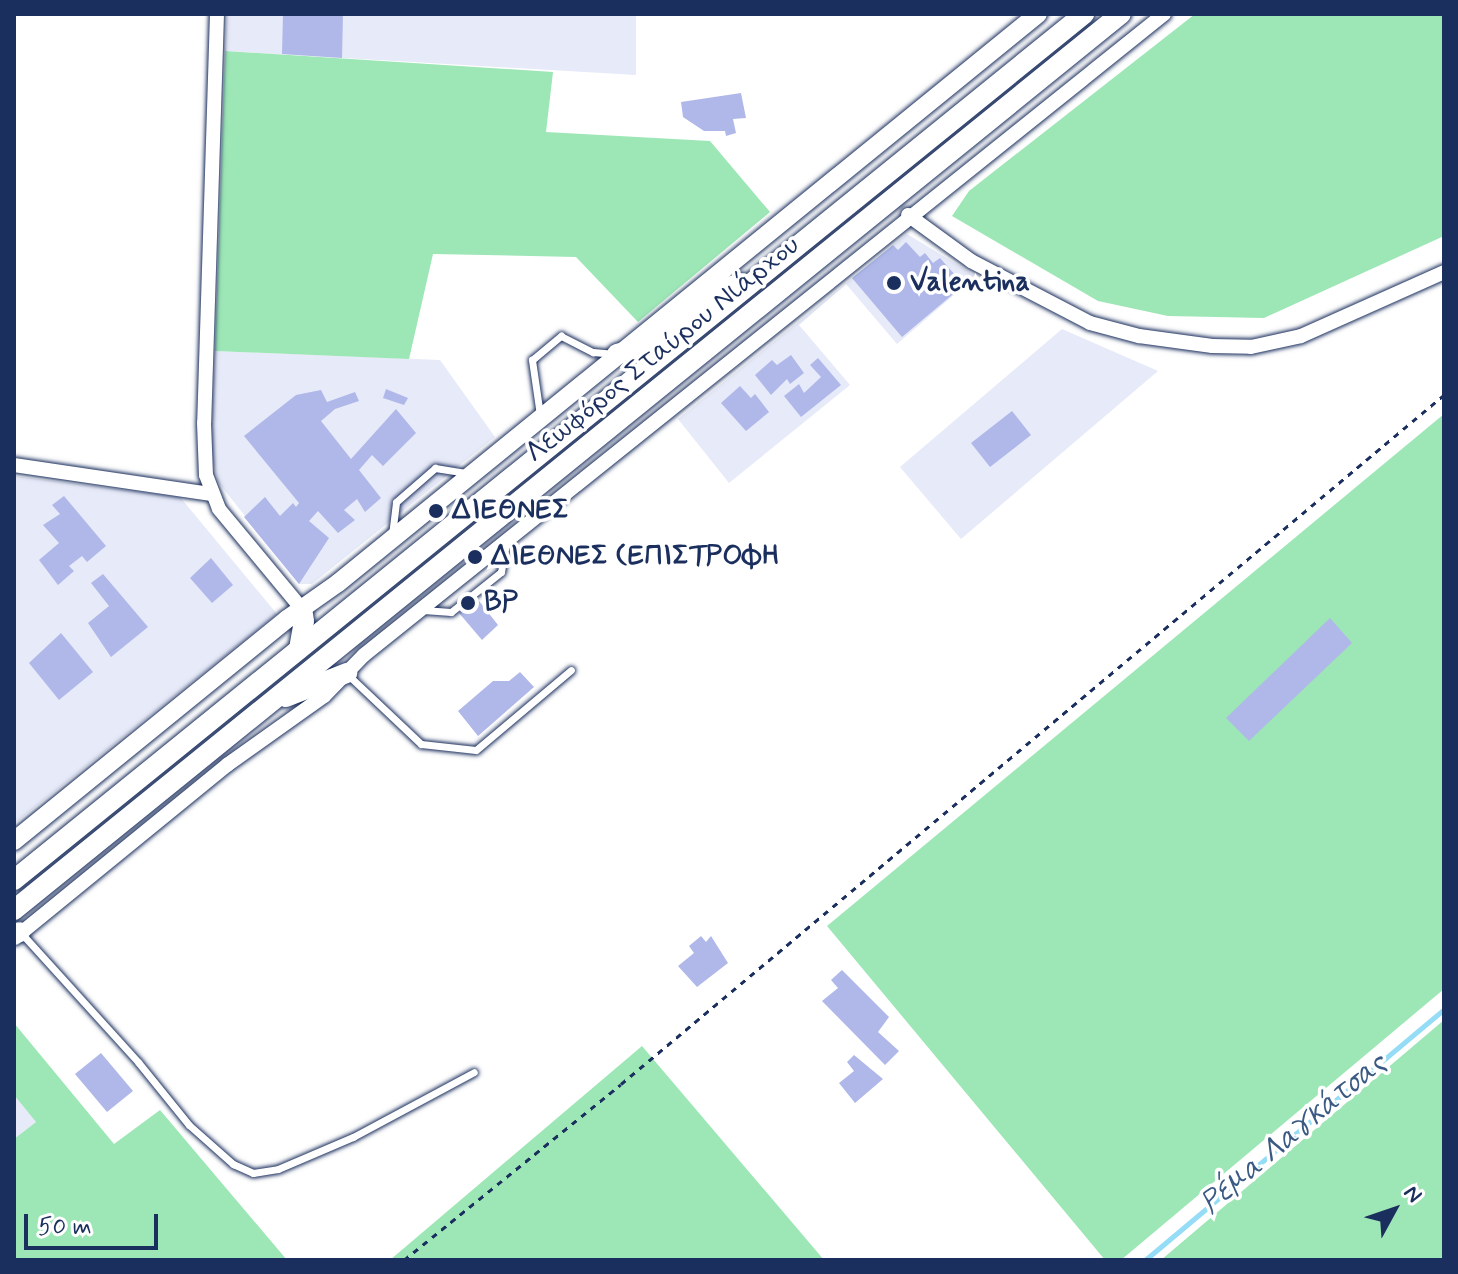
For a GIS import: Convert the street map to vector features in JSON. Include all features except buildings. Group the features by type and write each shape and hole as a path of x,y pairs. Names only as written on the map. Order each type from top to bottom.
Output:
{"main road":[{"name":"Λεωφόρος Σταύρου Νιάρχου","path":"14,880 1084,14"},
{"name":"Λεωφόρος Σταύρου Νιάρχου","path":"14,910 1121,14"},
{"path":"617,354 647,346 724,289 766,272"},
{"path":"299,649 304,621 302,609"},
{"path":"271,702 347,673"}],"street":[{"path":"217,14 205,468 210,494 219,509 302,609"},
{"path":"14,841 391,540 1038,14"},
{"path":"16,935 227,765 324,696 421,609 908,215 1164,14"},
{"path":"908,215 971,261 1090,323 1139,336 1212,346 1251,347 1286,340 1444,272"},
{"path":"14,465 210,494"}],"lane":[{"path":"540,418 532,360 561,336 593,352 617,354"},
{"path":"391,540 396,502 435,468 472,474"},
{"path":"421,609 451,612 501,572 507,540"},
{"path":"347,673 421,744 476,750 571,670"},
{"path":"16,935 138,1062 189,1125 233,1164 253,1173 278,1169 353,1137 474,1072"}],"path":[{"path":"404,1260 621,1084 1444,395"}],"shaded area":[{"path":"227,14 636,14 636,75 225,51"},
{"path":"907,234 976,276 897,344 846,284 799,325 850,385 729,483 678,419"},
{"path":"1062,329 1158,371 961,539 900,467"},
{"path":"215,351 440,360 495,437 312,584 299,584 218,482 211,452"},
{"path":"14,476 180,497 277,614 14,824"},
{"path":"14,1095 36,1122 14,1139"}],"green space":[{"path":"1195,14 1444,14 1444,236 1264,318 1168,316 1098,301 952,216 969,191"},
{"path":"225,51 553,72 546,132 710,141 770,212 638,322 576,257 433,254 409,359 215,351"},
{"path":"1444,414 1444,989 1121,1260 1105,1260 827,926"},
{"path":"1444,1020 1443,1260 1161,1260"},
{"path":"14,1023 114,1144 160,1110 287,1260 14,1260 14,1139 36,1122 14,1095"},
{"path":"642,1046 824,1260 390,1260"}],"waterway":[{"name":"Ρέμα Λαγκάτσας","path":"1145,1260 1444,1009"}],"place":[{"name":"Valentina","path":"894,283"},
{"name":"ΔΙΕΘΝΕΣ","path":"436,511"},
{"name":"ΔΙΕΘΝΕΣ (ΕΠΙΣΤΡΟΦΗ","path":"475,557"},
{"name":"BP","path":"468,603"}]}
